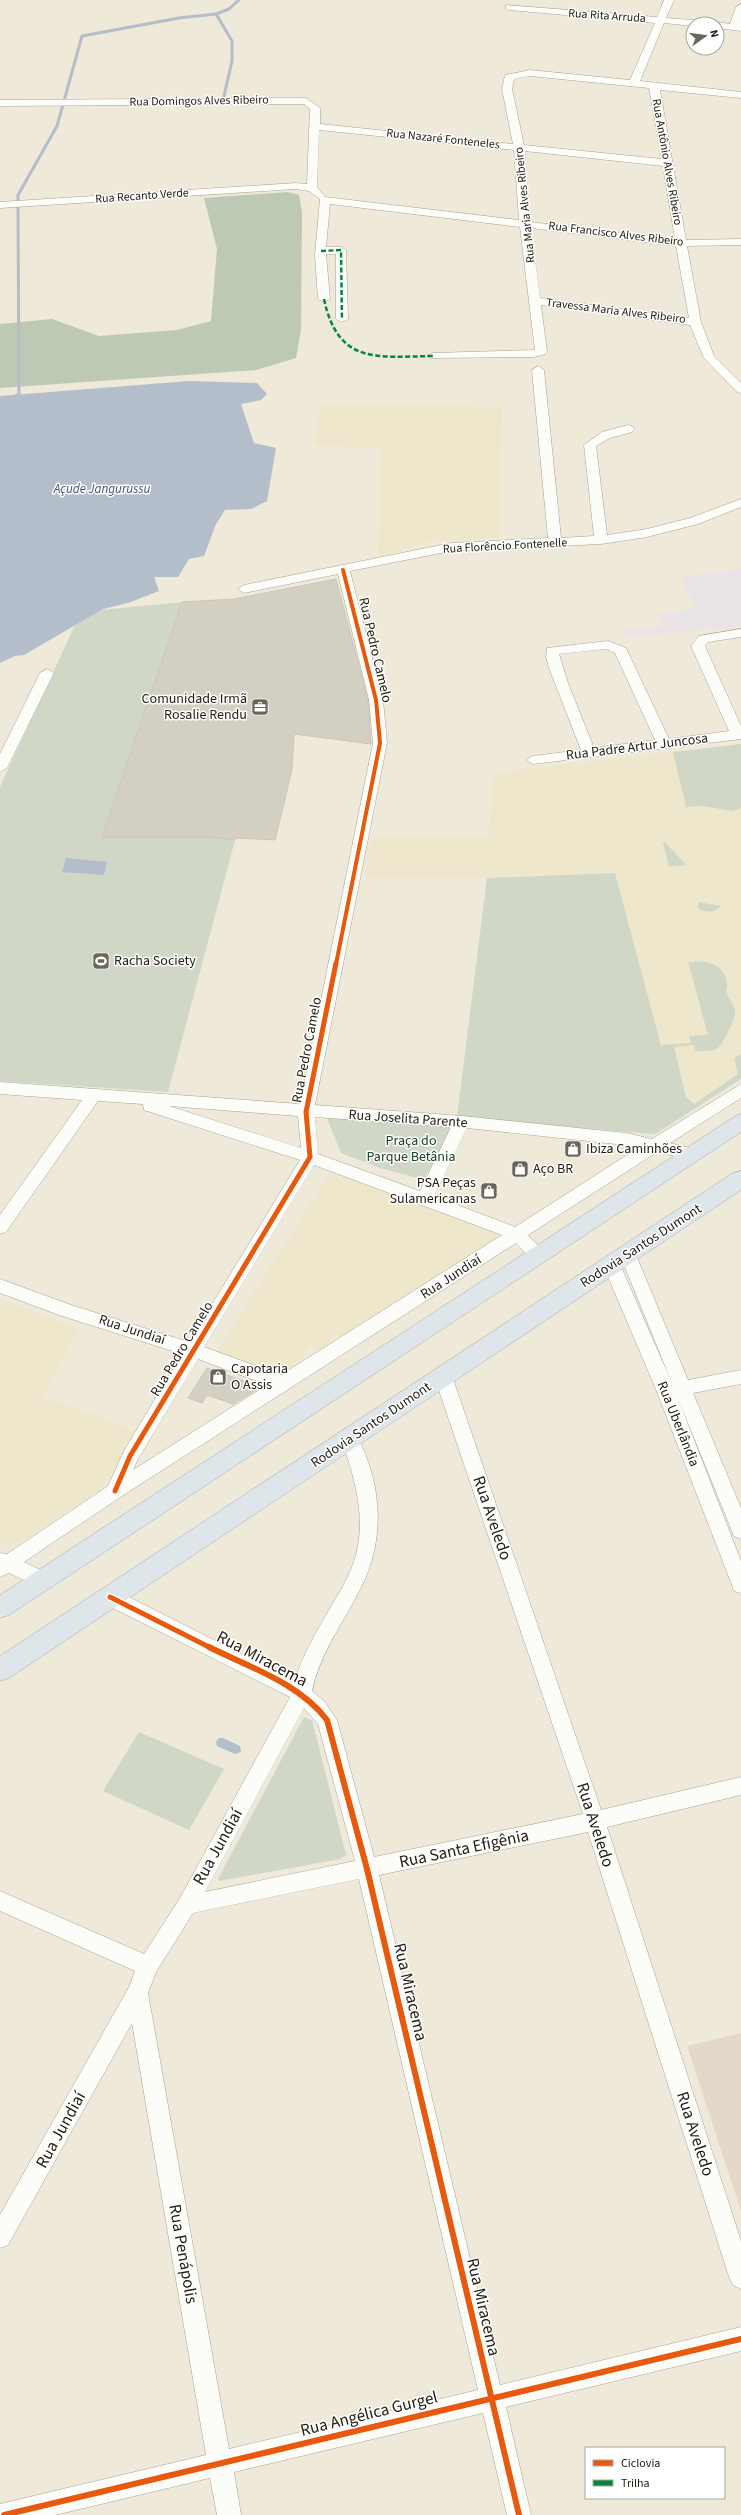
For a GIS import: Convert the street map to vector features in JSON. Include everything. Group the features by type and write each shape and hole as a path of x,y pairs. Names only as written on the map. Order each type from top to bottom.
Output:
{"highway":[{"path":"0,1608 741,1122"},
{"name":"Rodovia Santos Dumont","path":"0,1670 741,1179"}],"street":[{"path":"669,0 634,84 741,95"},
{"name":"Rua Rita Arruda","path":"508,7 685,22"},
{"path":"725,26 737,28 741,7"},
{"name":"Rua Maria Alves Ribeiro","path":"432,356 539,353 542,348 525,224 519,146 507,89 507,79 512,75 530,73 634,84"},
{"name":"Rua Antônio Alves Ribeiro","path":"654,86 666,164 696,322 708,356 714,364 741,389"},
{"name":"Rua Domingos Alves Ribeiro","path":"0,103 302,100 311,102 315,108 312,188"},
{"name":"Rua Nazaré Fonteneles","path":"314,126 519,146 666,164"},
{"name":"Rua Recanto Verde","path":"0,206 284,187 312,188"},
{"path":"312,188 324,200 321,251 324,299"},
{"name":"Rua Francisco Alves Ribeiro","path":"324,200 681,243 741,242"},
{"path":"321,251 341,250 342,319"},
{"name":"Travessa Maria Alves Ribeiro","path":"536,301 696,322"},
{"path":"538,370 555,543"},
{"path":"601,540 590,445 606,435 628,429"},
{"name":"Rua Florêncio Fontenelle","path":"244,590 450,547 601,540 671,528 741,503"},
{"name":"Rua Pedro Camelo","path":"115,1491 130,1456 195,1351 310,1157 306,1112 380,742 376,700 343,570"},
{"path":"740,735 698,646 704,639 741,633"},
{"path":"589,752 551,655 552,651 608,644 621,651 628,662 664,744"},
{"path":"0,768 47,673"},
{"name":"Rua Padre Artur Juncosa","path":"533,760 589,752 740,735"},
{"name":"Rua Joselita Parente","path":"0,1088 306,1112 462,1122 656,1144 692,1154"},
{"name":"Rua Jundiaí","path":"115,1491 285,1384 741,1090"},
{"path":"0,1228 94,1095"},
{"name":"Rua Joselita Parente","path":"122,1098 310,1157 424,1199 516,1234 538,1254"},
{"path":"424,1199 462,1122"},
{"name":"Rua Uberlândia","path":"620,1260 674,1390 741,1531"},
{"name":"Rua Jundiaí","path":"0,1286 65,1310 195,1351 285,1384"},
{"name":"Rua Aveledo","path":"443,1376 594,1821 741,2277"},
{"path":"674,1390 741,1377"},
{"name":"Rua Uberlândia","path":"674,1390 741,1585"},
{"name":"Rua Jundiaí","path":"0,2237 137,1993 148,1966 186,1905 302,1694 304,1676 314,1654 365,1558 369,1532 369,1502 350,1439"},
{"path":"3,1564 115,1491"},
{"path":"3,1564 42,1580"},
{"name":"Rua Miracema","path":"110,1597 302,1694 317,1707 327,1720 367,1869 490,2398 519,2515"},
{"name":"Rua Santa Efigênia","path":"186,1905 367,1869 594,1821 741,1786"},
{"path":"0,1901 148,1966"},
{"name":"Rua Penápolis","path":"137,1993 229,2515"},
{"name":"Rua Angélica Gurgel","path":"4,2515 220,2465 490,2398 741,2339"}],"shaded area":[{"path":"321,404 502,407 499,538 431,541 378,558 381,448 314,445"},
{"path":"741,569 741,626 626,637 624,630 662,627 657,614 696,609 680,577"},
{"path":"741,744 741,1054 734,1058 738,1074 684,1111 677,1105 614,873 487,878 365,878 372,835 488,838 494,773"},
{"path":"330,1173 480,1225 499,1237 342,1337 334,1335 324,1351 309,1346 299,1362 295,1361 286,1375 217,1351"},
{"path":"0,1299 79,1329 42,1396 138,1431 101,1489 12,1547 0,1542"},
{"path":"741,2033 741,2211 687,2046"}],"green space":[{"path":"288,192 299,195 302,212 301,330 296,358 256,370 0,388 0,324 52,319 99,336 177,330 211,321 217,249 204,198"},
{"name":"Racha Society","path":"182,602 102,837 211,837 235,840 168,1092 0,1081 0,787 81,612"},
{"path":"741,744 741,808 732,811 703,806 686,807 673,752"},
{"path":"665,842 686,865 669,867 663,843"},
{"path":"615,873 661,1045 691,1043 689,1036 708,1035 688,962 714,964 723,971 725,977 727,985 726,992 734,1006 735,1015 722,1043 717,1049 709,1051 695,1051 694,1045 674,1047 686,1097 694,1104 738,1074 734,1058 741,1054 741,1079 657,1133 651,1134 457,1117 487,878"},
{"path":"698,902 721,906 713,911 704,911 698,908"},
{"name":"Praça do Parque Betânia","path":"327,1118 449,1126 451,1128 447,1142 424,1178 421,1179 380,1168 341,1153"},
{"path":"304,1717 312,1720 346,1855 340,1859 219,1881 218,1879"},
{"path":"139,1732 224,1769 189,1830 103,1791"}],"water":[{"name":"Açude Jangurussu","path":"189,381 257,383 267,394 261,400 241,404 254,443 276,448 267,501 251,509 225,510 216,524 204,556 189,559 178,577 154,577 159,591 128,603 103,609 24,655 15,656 0,663 0,396"},
{"path":"66,858 107,862 104,875 62,872"},
{"path":"219,1738 223,1738 240,1746 241,1752 235,1754 217,1746 216,1742"}],"building":[{"name":"Comunidade Irmã Rosalie Rendu","path":"336,579 368,700 371,744 294,734 292,770 275,840 237,838 235,840 211,837 102,837 182,602 234,599"},
{"name":"Capotaria O Assis","path":"207,1368 261,1387 233,1404 207,1395 202,1403 188,1398"}],"waterway":[{"path":"216,14 229,9 239,0"},
{"path":"18,200 18,195 57,126 82,36 179,18 216,14"},
{"path":"216,14 232,41 232,61 224,96"},
{"path":"13,397 19,394 18,208"}],"marked path":[{"path":"321,251 341,250 342,319"},
{"path":"324,299 329,320 337,335 348,346 362,352 378,356 433,356"}],"cycle path":[{"path":"115,1491 130,1456 310,1157 306,1112 380,743 376,700 343,570"},
{"path":"110,1597 302,1694 317,1707 327,1720 367,1869 519,2515"},
{"path":"4,2515 741,2339"}],"place":[{"name":"Comunidade Irmã Rosalie Rendu","path":"260,707"},
{"name":"Racha Society","path":"101,961"},
{"name":"Ibiza Caminhões","path":"573,1149"},
{"name":"Aço BR","path":"520,1169"},
{"name":"PSA Peças Sulamericanas","path":"489,1191"},
{"name":"Capotaria O Assis","path":"218,1377"}]}
